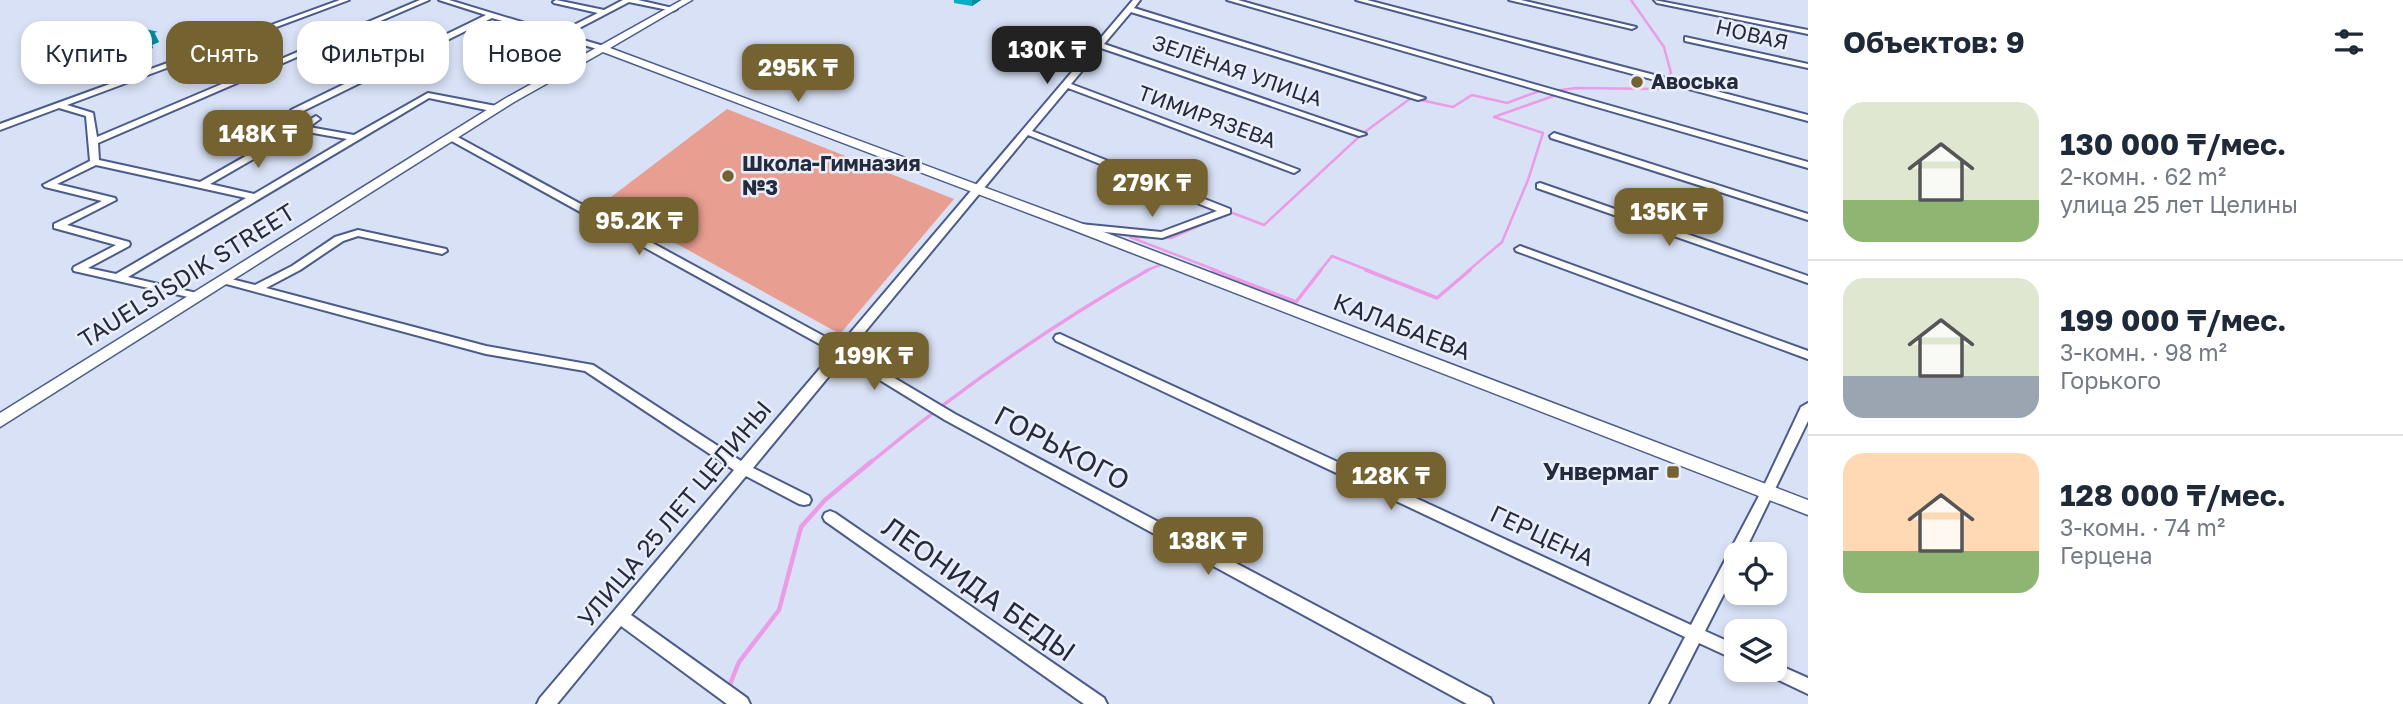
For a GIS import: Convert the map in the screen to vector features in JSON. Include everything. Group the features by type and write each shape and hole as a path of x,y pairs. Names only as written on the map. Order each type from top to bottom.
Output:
{"street":[{"path":"0,127 346,0"},
{"path":"93,142 426,0"},
{"path":"442,0 512,21"},
{"path":"456,4 467,0"},
{"path":"586,22 628,0 673,9"},
{"name":"TAUELSISDIK STREET","path":"0,421 496,109 688,0"},
{"name":"УЛИЦА 25 ЛЕТ ЦЕЛИНЫ","path":"549,703 1137,0"},
{"path":"1230,0 1808,165"},
{"path":"1359,0 1808,118"},
{"path":"1512,0 1632,27"},
{"path":"1657,1 1808,32"},
{"path":"556,2 606,12"},
{"path":"1129,9 1421,98"},
{"path":"202,186 316,119 294,112 492,15"},
{"name":"НОВАЯ","path":"1688,39 1808,66"},
{"path":"586,43 604,48"},
{"name":"ЗЕЛЁНАЯ УЛИЦА","path":"1099,45 1362,134"},
{"name":"КАЛАБАЕВА","path":"604,48 1808,508"},
{"name":"ТИМИРЯЗЕВА","path":"1067,85 1294,170"},
{"path":"118,278 428,95 496,109"},
{"path":"57,106 90,116 95,162"},
{"path":"300,128 355,138"},
{"path":"1028,132 1226,211 1162,235 1078,227"},
{"path":"1555,136 1808,217"},
{"name":"ГОРЬКОГО","path":"451,137 807,331 950,417 1484,704"},
{"path":"197,296 78,270 125,244 58,226 111,200 48,185 95,162 255,197"},
{"path":"1541,186 1808,280"},
{"path":"256,289 296,268 339,239 358,233 442,251"},
{"path":"1520,249 1808,355"},
{"path":"223,280 486,350 589,368 743,469 804,500"},
{"name":"ГЕРЦЕНА","path":"1060,338 1724,648"},
{"path":"1659,704 1768,492 1808,407"},
{"name":"ЛЕОНИДА БЕДЫ","path":"830,517 1098,704"},
{"path":"620,615 741,704"},
{"path":"1787,676 1808,686"}],"shaded area":[{"path":"727,109 954,199 840,334 603,203"}],"waterway":[{"path":"1554,91 1576,88 1658,89 1671,73 1664,47 1631,0"},
{"path":"1218,271 1130,237 1171,238 1230,212 1264,225 1362,134 1411,98 1453,107 1472,95 1507,103 1542,90 1559,94 1494,117 1543,133 1528,180 1502,242 1468,271"},
{"path":"1320,271 1332,256 1370,271"},
{"path":"1145,271 1165,263"},
{"path":"870,463 936,410 1005,360 1148,270"},
{"path":"1213,270 1296,302 1321,270"},
{"path":"1366,270 1437,298 1470,270"},
{"path":"728,689 739,662 779,610 801,527 825,500 872,461"}],"place":[{"name":"Авоська","path":"1637,82"},
{"name":"Школа-Гимназия №3","path":"728,176"},
{"name":"Унвермаг","path":"1673,472"}]}
